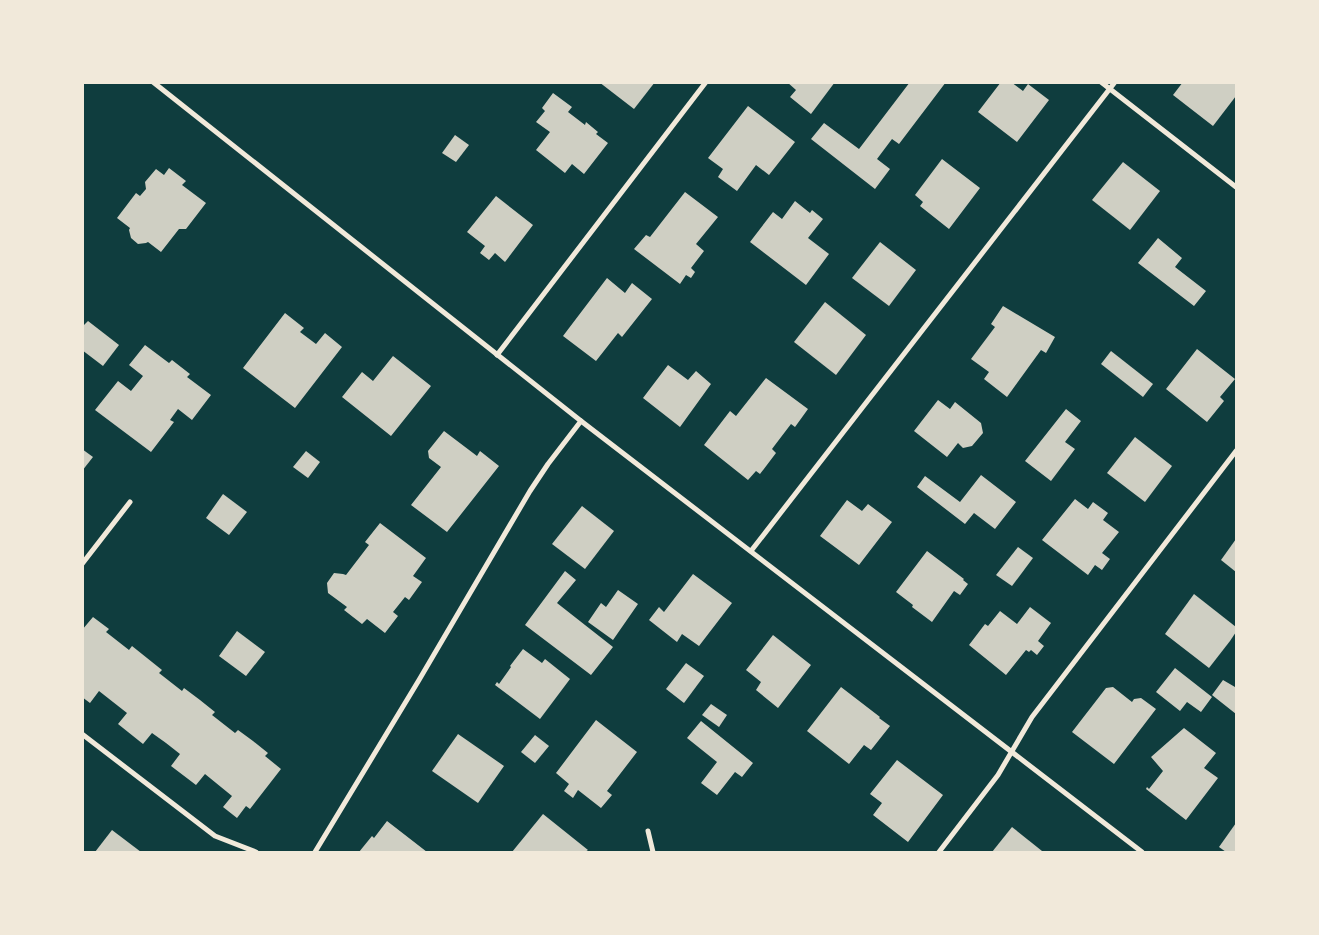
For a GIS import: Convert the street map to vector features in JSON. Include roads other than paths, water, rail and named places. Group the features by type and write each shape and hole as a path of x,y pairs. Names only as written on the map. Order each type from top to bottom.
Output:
{"street":[{"path":"153,82 581,421 1142,852"},
{"path":"497,355 706,82"},
{"path":"1101,82 1236,187"},
{"path":"751,551 1115,82"},
{"path":"316,852 420,680 530,491 581,421"},
{"path":"939,852 998,775 1032,717 1236,451"},
{"path":"82,564 130,502"},
{"path":"82,734 215,836 256,852"},
{"path":"648,832 653,852"}]}
